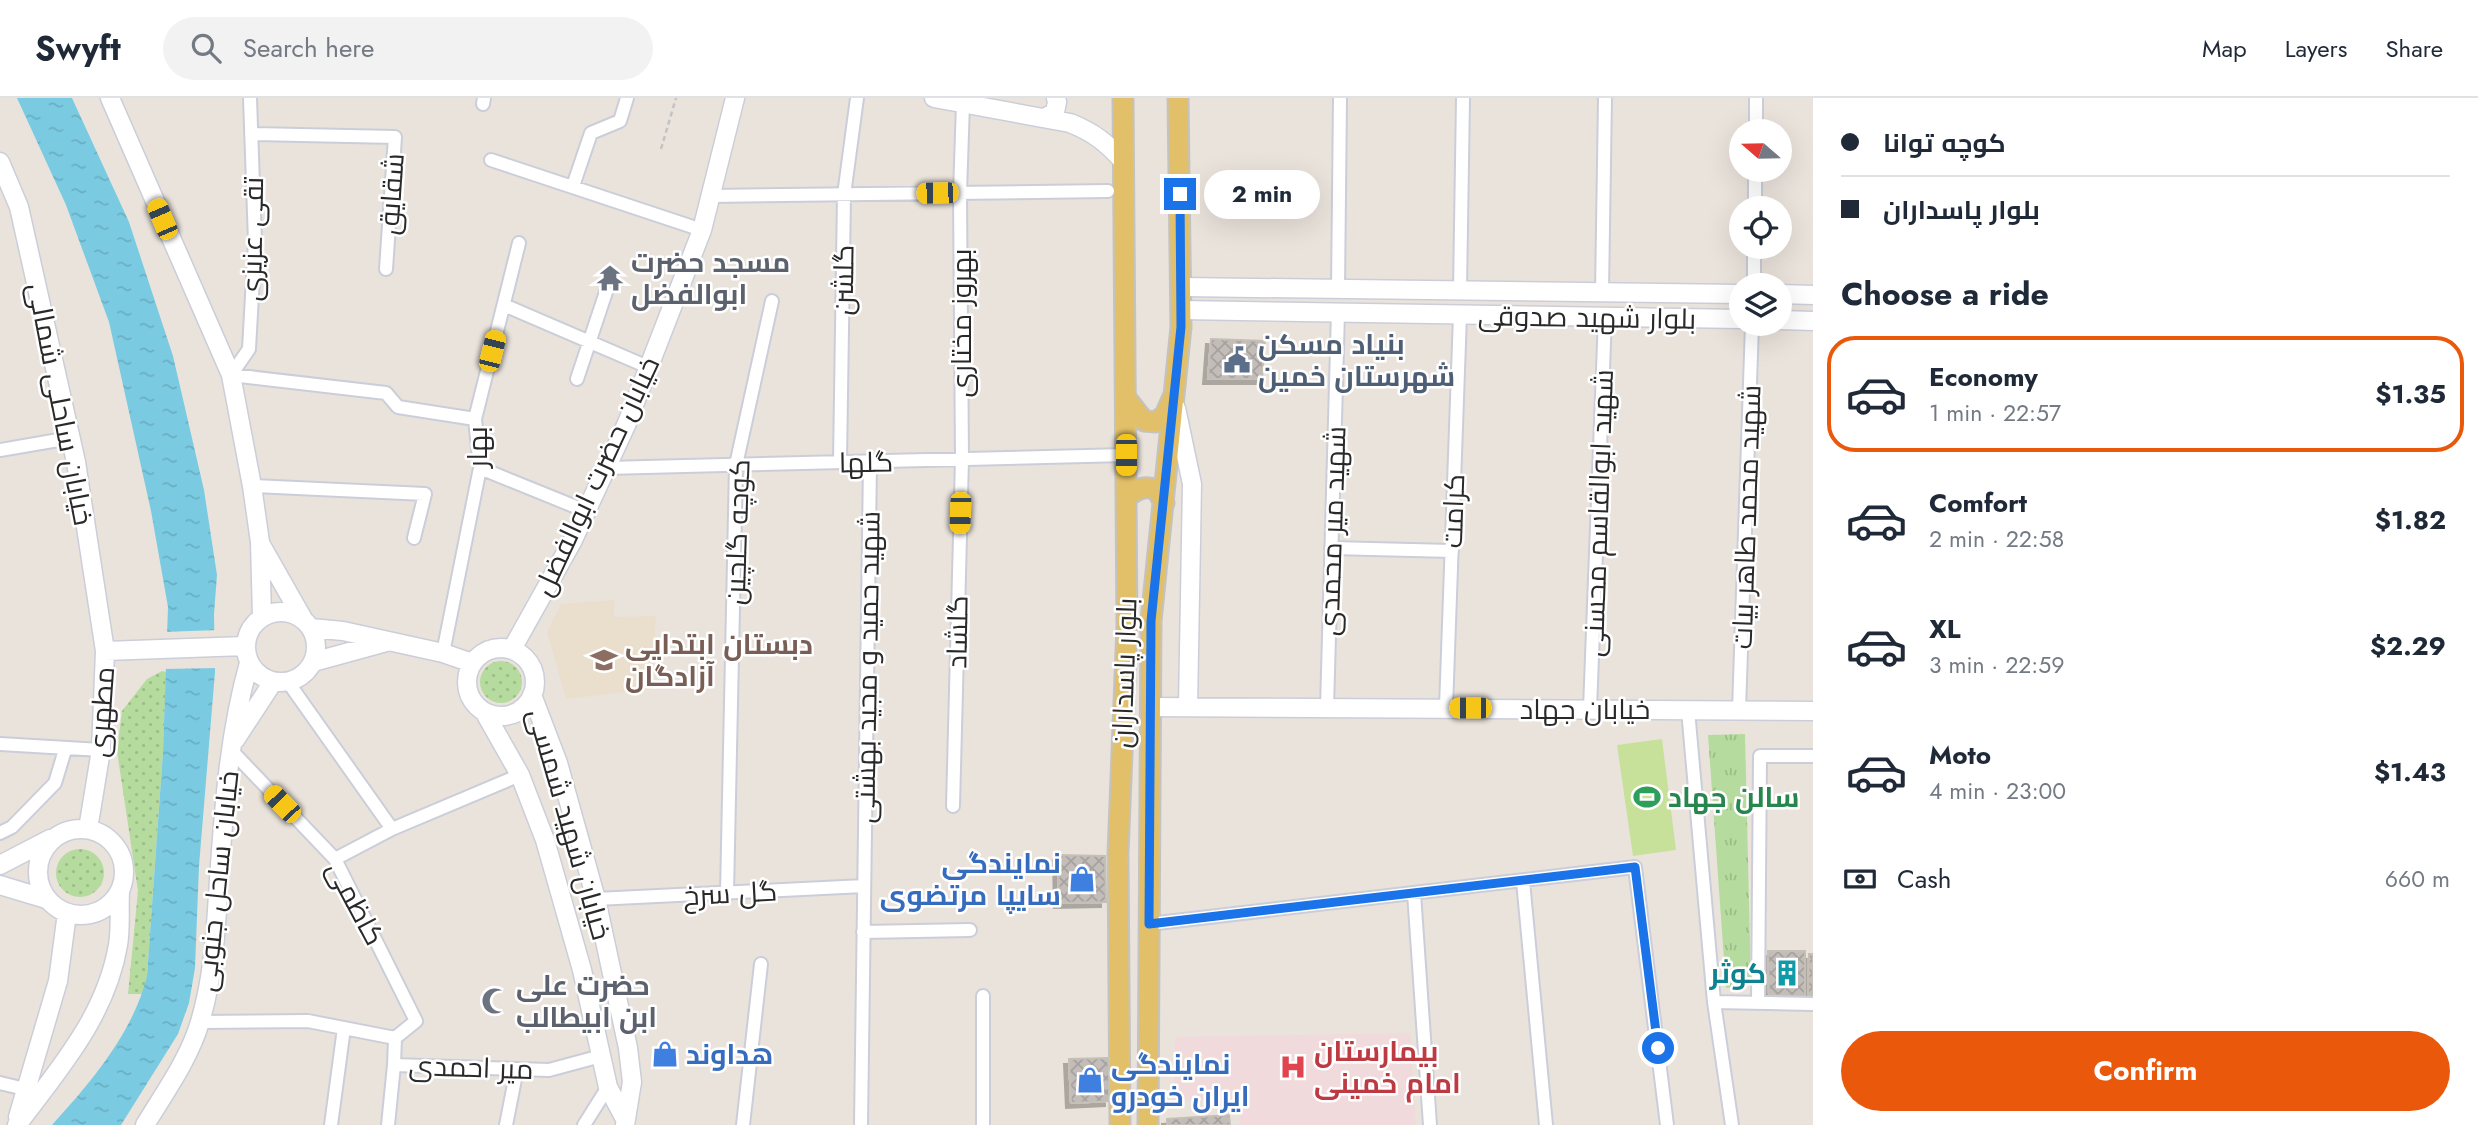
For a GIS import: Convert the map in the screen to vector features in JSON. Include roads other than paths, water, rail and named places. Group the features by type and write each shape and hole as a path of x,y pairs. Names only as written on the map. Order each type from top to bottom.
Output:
{"main road":[{"path":"110,98 231,375 260,541 262,617"},
{"name":"خیابان حضرت ابوالفضل","path":"512,649 586,512 627,423 702,230 734,98"},
{"path":"934,98 1046,117 1089,130 1123,161"},
{"path":"1046,117 1055,112 1056,98"},
{"name":"بلوار پاسداران","path":"1120,1125 1118,854 1127,626 1123,98"},
{"name":"بلوار پاسداران","path":"1148,1125 1151,621 1175,397 1181,310 1178,98"},
{"name":"خیابان ساحلی شمالی","path":"0,162 19,207 76,462 105,651"},
{"name":"بلوار شهید صدوقی","path":"1182,287 1729,294"},
{"path":"1792,294 1813,295"},
{"name":"بلوار شهید صدوقی","path":"1181,310 1729,319"},
{"path":"1792,320 1813,321"},
{"path":"1126,398 1144,421 1156,422 1165,415 1175,397"},
{"path":"1175,397 1192,484 1188,707"},
{"path":"1126,497 1138,488 1148,486 1157,490 1164,503"},
{"path":"230,749 280,682 303,675 313,662 316,645 260,541"},
{"path":"280,682 254,671 247,655 250,629 262,617 278,611 287,612 307,624 443,653 472,663"},
{"path":"313,662 386,642"},
{"name":"مطهری","path":"88,829 101,750 105,651 218,649 247,655"},
{"path":"490,649 512,649 529,663 534,673 532,695 518,712 508,716 485,713 476,706 467,685 472,663 480,654 490,649"},
{"name":"خیابان ساحل جنوبی","path":"145,1125 187,1057 200,1022 212,972 230,749 247,655"},
{"name":"خیابان شهید شمسی","path":"532,695 558,763 596,900 628,1048 632,1082 625,1122"},
{"name":"خیابان جهاد","path":"1150,707 1813,710"},
{"name":"خیابان شهید شمسی","path":"485,713 520,775 545,840 582,970 608,1087 625,1122"},
{"path":"0,864 56,836 74,829 88,829 101,833 112,842 120,853 124,867 124,880 113,901 103,909 80,915 67,913 46,899 0,885"},
{"path":"46,899 37,872 46,846 56,836"},
{"path":"17,1125 86,1032 106,989 118,944 120,891"},
{"path":"17,1125 25,1088 58,981 67,913"}],"street":[{"name":"تقی عزیزی","path":"231,375 249,349 255,242 250,98"},
{"path":"573,186 591,133 620,121 626,98"},
{"name":"گلشن","path":"840,462 844,195 858,98"},
{"path":"1338,289 1340,98"},
{"path":"1460,290 1463,98"},
{"path":"1602,292 1605,98"},
{"path":"1756,98 1756,119"},
{"name":"بهروز مختاری","path":"962,103 962,459"},
{"name":"شقایق","path":"251,134 395,137 386,269"},
{"path":"491,160 702,230"},
{"path":"711,196 1108,191"},
{"name":"بهار","path":"443,653 480,468 475,419 519,243"},
{"path":"577,379 606,292"},
{"name":"کوچه گلچین","path":"727,893 736,465 772,301"},
{"path":"504,305 648,367"},
{"name":"شهید میر محمدی","path":"1327,708 1338,313"},
{"name":"کرامت","path":"1446,708 1460,314"},
{"name":"شهید ابوالقاسم محسنی","path":"1590,709 1605,317"},
{"name":"شهید محمد طاهر بیات","path":"1739,710 1752,336"},
{"path":"231,375 386,393 398,407 475,419"},
{"path":"0,450 70,438"},
{"name":"گلها","path":"606,468 1126,455"},
{"name":"گلشاد","path":"953,806 962,459"},
{"name":"شهید حمید و مجید بهشتی","path":"861,1125 870,462"},
{"path":"480,468 586,512"},
{"path":"252,486 425,494 414,538"},
{"path":"1331,548 1452,551"},
{"path":"280,682 392,829"},
{"path":"1688,710 1714,1002 1732,1125"},
{"path":"0,744 65,750 101,750"},
{"name":"کاظمی","path":"230,749 335,859 416,1021 396,1038"},
{"path":"0,833 12,827 55,783 65,750"},
{"path":"1758,1003 1760,756 1813,756"},
{"path":"335,859 392,829 520,775"},
{"path":"1149,924 1635,867 1667,1125"},
{"path":"1523,881 1546,1125"},
{"name":"گل سرخ","path":"596,900 864,886"},
{"path":"1414,893 1430,1125"},
{"path":"863,932 970,930"},
{"path":"743,1125 761,964"},
{"path":"983,996 983,1125"},
{"path":"1714,1002 1813,1004"},
{"name":"میر احمدی","path":"200,1022 308,1021 396,1038 394,1065 549,1070 601,1056"},
{"path":"331,1125 344,1028"},
{"path":"388,1125 394,1065"},
{"path":"506,1125 517,1069"},
{"path":"0,1083 25,1088"},
{"path":"584,1125 608,1087"}],"water":[{"path":"17,98 72,98 129,222 173,356 204,490 217,575 214,614 215,672 199,866 195,968 189,1003 178,1034 121,1125 52,1125 109,1056 132,1017 147,976 163,752 168,607 151,511 109,322 66,205"}],"place":[{"name":"مسجد حضرت ابوالفضل","path":"610,278"},
{"name":"بنیاد مسکن شهرستان خمین","path":"1237,360"},
{"name":"دبستان ابتدایی آزادگان","path":"604,660"},
{"name":"سالن جهاد","path":"1647,797"},
{"name":"نمایندگی سایپا مرتضوی","path":"1082,879"},
{"name":"کوثر","path":"1787,973"},
{"name":"حضرت علی ابن ابیطالب","path":"495,1001"},
{"name":"هداوند","path":"665,1054"},
{"name":"بیمارستان امام خمینی","path":"1293,1067"},
{"name":"نمایندگی ایران خودرو","path":"1090,1080"}]}
